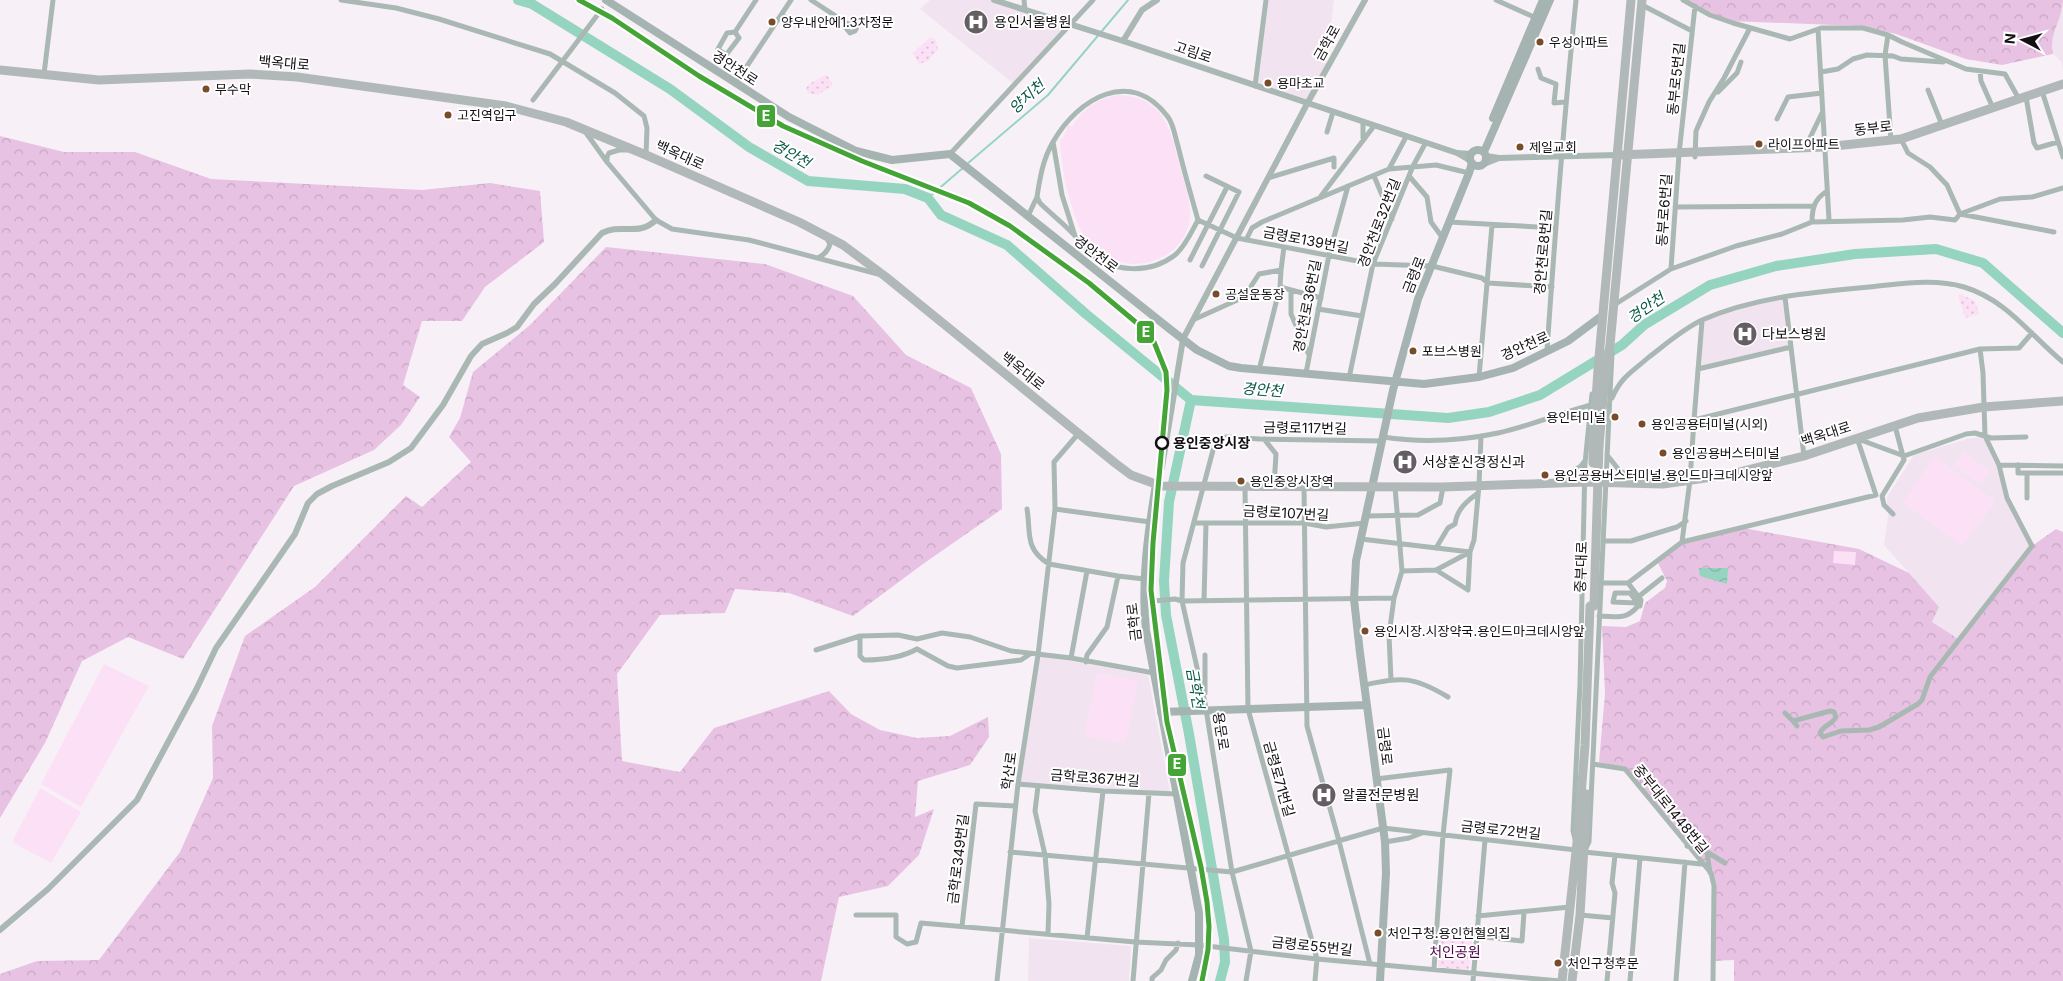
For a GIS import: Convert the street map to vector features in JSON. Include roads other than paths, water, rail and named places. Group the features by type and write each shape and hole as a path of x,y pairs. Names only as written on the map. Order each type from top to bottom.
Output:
{"main road":[{"name":"경안천로","path":"607,0 789,117 856,150 892,160 952,156 1197,350 1229,366 1424,384 1479,377 1513,368 1568,341 1606,318"},
{"path":"1483,157 1471,159 1476,166 1483,157 1538,19 1543,0"},
{"path":"1538,19 1550,0"},
{"name":"중부대로","path":"1601,390 1598,369 1606,318 1631,0"},
{"name":"중부대로","path":"1572,981 1580,915 1580,851 1592,606 1596,446 1601,390 1610,345 1606,318 1613,305 1641,2"},
{"name":"백옥대로","path":"0,70 99,80 250,74 297,77 506,106 529,111 583,128 799,222 843,245 886,277 1131,475 1159,485 1185,487 1373,486 1479,489 1585,482 1663,484 1727,475 1804,456 1918,418 1984,407 2063,401"},
{"name":"동부로","path":"1618,155 1695,155 1891,141 2063,84"},
{"path":"1469,173 1483,157"},
{"name":"금령로","path":"1380,981 1386,873 1385,842 1354,599 1356,561 1393,390 1418,299 1469,173 1471,159"},
{"name":"금학로","path":"1159,485 1150,522 1143,602 1174,794 1192,868 1199,914 1201,946 1192,981"},
{"path":"1162,712 1203,708 1248,709 1367,705"},
{"name":"중부대로","path":"1561,981 1570,907 1580,851"}],"street":[{"path":"44,74 53,0"},
{"path":"341,0 396,8 439,19 550,54 615,93 644,116 647,128 646,155"},
{"path":"529,111 533,100 607,0"},
{"path":"735,32 739,38 726,55 718,50 727,33 735,32 756,0"},
{"path":"735,84 791,0"},
{"path":"811,0 848,24 856,22 855,31 845,34 848,24"},
{"name":"고림로","path":"994,0 1123,41 1471,159"},
{"path":"1024,0 1025,10"},
{"path":"952,156 1093,0"},
{"path":"1123,41 1142,10 1157,0"},
{"path":"1255,86 1266,0"},
{"name":"금학로","path":"1159,485 1183,339 1365,0"},
{"path":"1496,0 1538,19"},
{"name":"경안천로8번길","path":"1548,350 1563,156 1565,102 1576,0"},
{"path":"1684,0 1710,15 1790,40 1818,29 1863,28 1888,34 1946,62 1966,69 2006,74 2022,97 2037,148 2058,142"},
{"path":"1641,2 1692,31"},
{"name":"동부로5번길","path":"1679,154 1695,6"},
{"path":"781,15 796,23"},
{"path":"1695,155 1696,131 1709,102 1750,28"},
{"path":"1818,29 1829,220"},
{"path":"1888,34 1885,55 1891,141"},
{"path":"1821,72 1838,69 1852,59 1867,55 1885,55 1901,59 1946,62"},
{"path":"1709,102 1737,73 1741,62"},
{"path":"1538,70 1541,78 1556,84 1554,104 1565,102"},
{"path":"1980,71 1981,81 1993,108"},
{"path":"1928,90 1942,125"},
{"path":"1028,216 1037,197 1042,167 1053,142 1068,120 1084,104 1096,97 1125,91 1143,96 1159,106 1170,119 1198,220 1176,254 1156,266 1137,270 1103,262 1087,251 1076,236 1040,203 1037,197"},
{"path":"2042,91 2063,157"},
{"path":"1777,119 1788,96 1822,93"},
{"path":"1805,148 1823,111"},
{"path":"1327,132 1333,112"},
{"path":"1363,123 1363,139"},
{"path":"1320,197 1374,126"},
{"path":"583,128 607,162 656,220 672,229 749,240 886,277"},
{"path":"1389,169 1406,137"},
{"path":"1901,139 1908,153 1930,167 1947,185 1960,214"},
{"path":"1053,142 1062,195 1076,236"},
{"name":"경안천로32번길","path":"1349,378 1373,264 1413,166 1425,144"},
{"path":"607,162 607,157 612,151 636,150"},
{"name":"동부로6번길","path":"1671,268 1679,154"},
{"path":"1483,157 1618,155"},
{"path":"1268,178 1334,158 1334,167"},
{"path":"1246,240 1252,228 1262,222 1389,169 1436,165 1469,173"},
{"path":"1202,266 1239,192 1206,176"},
{"path":"1374,176 1392,220"},
{"path":"1409,176 1427,197 1431,222 1442,237"},
{"name":"경안천로36번길","path":"1306,373 1329,255 1348,186"},
{"path":"1190,260 1227,187"},
{"path":"1613,305 1671,268 1736,246 1782,234 1812,222 1829,220 1903,220 1930,217 1955,220 1960,214 2000,199 2032,197 2063,188"},
{"path":"1812,222 1813,206 1818,197 1827,191"},
{"path":"1675,207 1813,206"},
{"path":"1960,214 2054,232"},
{"path":"0,930 48,889 137,800 196,690 216,648 295,534 308,503 317,494 389,462 411,448 443,405 471,356 482,344 507,334 517,327 534,304 602,233 613,229 640,230 650,226 656,220"},
{"name":"금령로139번길","path":"1198,220 1237,238 1246,240 1373,264 1432,266 1482,278 1488,283 1552,288"},
{"path":"1449,222 1556,228"},
{"path":"1479,377 1492,225"},
{"path":"818,258 825,254 830,244 824,235"},
{"path":"1259,370 1280,287 1284,247"},
{"path":"1195,319 1244,297 1259,274 1281,270"},
{"path":"1610,403 1601,390 1591,405 1586,459 1580,684 1573,831 1580,851 1589,842 1610,403 1618,383 1674,337 1702,321 1751,303 1817,292 1915,282 1941,283 1963,287 1991,298 2063,362"},
{"path":"1280,287 1321,298"},
{"path":"1291,290 1291,314 1310,355"},
{"path":"1785,297 1804,456"},
{"path":"1318,309 1362,316"},
{"path":"1682,542 1690,480 1702,321"},
{"path":"1694,420 1980,349 2018,348 2032,333"},
{"path":"1698,370 1791,347"},
{"path":"1793,721 1830,711 1834,712 1836,717 1832,723 1821,730 1820,733 1823,737 1841,731 1869,730 1910,709 1922,700 1930,676 2032,546 2007,498 1999,465 1985,436 1983,373 1980,349"},
{"path":"1383,439 1448,441 1481,436 1499,433 1591,405"},
{"path":"1893,514 1884,505 1882,496 1904,460 1895,426"},
{"path":"1857,438 1904,456 1966,434 1975,433 1991,438 2026,437"},
{"name":"학산로","path":"997,981 1015,806 1038,655 1056,509 1054,462 1078,434"},
{"path":"1436,570 1468,590 1470,552 1474,540 1479,489 1481,436"},
{"name":"금령로117번길","path":"1203,486 1216,439 1226,437 1264,439 1383,439"},
{"path":"1601,583 1628,583 1682,542 1732,528 1876,495 1857,438"},
{"path":"1264,439 1276,454 1274,486"},
{"path":"1607,454 1619,470 1640,483"},
{"path":"1556,483 1581,466 1586,459"},
{"path":"1999,465 2063,466"},
{"path":"2018,465 2018,472 2063,473"},
{"path":"2026,498 2027,473"},
{"name":"용문로","path":"1203,486 1184,563 1182,601 1232,872 1251,951 1246,981"},
{"name":"금령로71번길","path":"1245,486 1248,709 1316,959 1315,981"},
{"path":"1304,486 1307,726 1339,841"},
{"path":"1391,680 1389,635 1394,598 1402,571 1395,487"},
{"path":"1366,519 1418,515 1440,503 1443,487"},
{"path":"1436,548 1448,528 1455,524 1456,517 1463,505 1479,489"},
{"path":"1027,509 1030,542 1041,560 1049,564 1144,579"},
{"path":"1056,509 1150,522"},
{"name":"금령로107번길","path":"1194,523 1304,523 1333,527 1366,519"},
{"path":"1603,541 1632,541 1677,527 1686,521"},
{"path":"1204,601 1206,523"},
{"path":"1361,539 1470,552"},
{"path":"1402,571 1436,570 1470,552"},
{"path":"1071,658 1087,571"},
{"path":"1086,662 1087,655 1107,627 1118,576"},
{"path":"1599,616 1627,616 1632,614 1637,602 1662,578"},
{"path":"1628,583 1637,602"},
{"path":"1143,602 1175,599 1182,601 1204,601 1394,598"},
{"path":"816,650 860,636 898,635 917,639 942,633 970,637 1011,651 1071,658 1154,673"},
{"path":"860,636 860,656 864,660 906,655 917,649"},
{"path":"917,639 917,649"},
{"path":"917,649 948,666 957,668 1021,660 1030,654"},
{"path":"1203,708 1205,655"},
{"path":"1364,684 1408,679 1431,687 1448,697"},
{"path":"1785,713 1797,726"},
{"name":"중부대로1448번길","path":"1593,764 1625,769 1701,864 1711,873"},
{"path":"1376,779 1450,770 1443,835 1434,969"},
{"name":"금학로367번길","path":"1018,784 1103,791 1174,794"},
{"path":"1038,786 1034,812 1045,855 1050,904 1048,934"},
{"path":"1087,938 1103,791"},
{"path":"1133,981 1149,793"},
{"name":"금학로349번길","path":"962,926 976,804 1015,806"},
{"path":"1010,852 1232,872 1383,828"},
{"name":"금령로72번길","path":"1383,828 1701,864"},
{"name":"금령로72번길","path":"1385,842 1409,838 1422,832"},
{"path":"1473,981 1485,840"},
{"name":"금령로55번길","path":"1339,841 1370,964"},
{"path":"1687,846 1706,852 1725,863"},
{"path":"1706,852 1714,886 1713,981"},
{"path":"1607,981 1615,893 1612,883 1615,855"},
{"path":"1630,981 1640,858"},
{"path":"1676,981 1684,862"},
{"path":"1478,916 1570,907"},
{"path":"1476,936 1522,941 1524,912"},
{"path":"856,915 896,915 896,937 907,944 916,942 921,922 1087,938 1201,946"},
{"path":"1580,915 1612,918"},
{"path":"1152,981 1152,978 1161,970 1166,960 1176,950 1178,943"},
{"name":"금령로55번길","path":"1201,946 1316,959 1473,973 1514,979 1561,981"}],"water":[{"path":"1699,568 1728,568 1727,584 1700,576"}],"waterway":[{"name":"경안천","path":"518,0 532,4 670,89 749,147 808,181 905,189 928,198 941,215 1007,245 1086,314 1191,400 1448,418 1489,412 1540,395 1622,345 1644,325 1710,285 1776,266 1855,254 1936,249 1983,263 2063,333"},
{"name":"양지천","path":"967,164 1048,95 1128,0"},
{"name":"양지천","path":"928,198 964,167"},
{"name":"금학천","path":"1191,400 1169,502 1164,581 1166,615 1189,734 1224,939 1225,962 1220,981"}],"place":[{"name":"양우내안에1.3차정문","path":"772,22"},
{"name":"용인서울병원","path":"976,22"},
{"name":"우성아파트","path":"1540,42"},
{"name":"용마초교","path":"1268,83"},
{"name":"무수막","path":"206,89"},
{"name":"고진역입구","path":"448,115"},
{"name":"라이프아파트","path":"1759,144"},
{"name":"제일교회","path":"1520,147"},
{"name":"공설운동장","path":"1216,294"},
{"name":"다보스병원","path":"1745,334"},
{"name":"포브스병원","path":"1413,351"},
{"name":"용인터미널","path":"1615,417"},
{"name":"용인공용터미널(시외)","path":"1642,424"},
{"name":"용인중앙시장","path":"1162,443"},
{"name":"용인공용버스터미널","path":"1663,453"},
{"name":"서상훈신경정신과","path":"1405,462"},
{"name":"용인공용버스터미널.용인드마크데시앙앞","path":"1545,475"},
{"name":"용인중앙시장역","path":"1241,481"},
{"name":"용인시장.시장약국.용인드마크데시앙앞","path":"1365,631"},
{"name":"알콜전문병원","path":"1324,795"},
{"name":"처인구청.용인헌혈의집","path":"1378,933"},
{"name":"처인구청후문","path":"1558,963"}],"park label":[{"name":"처인공원","path":"1455,952"}]}
